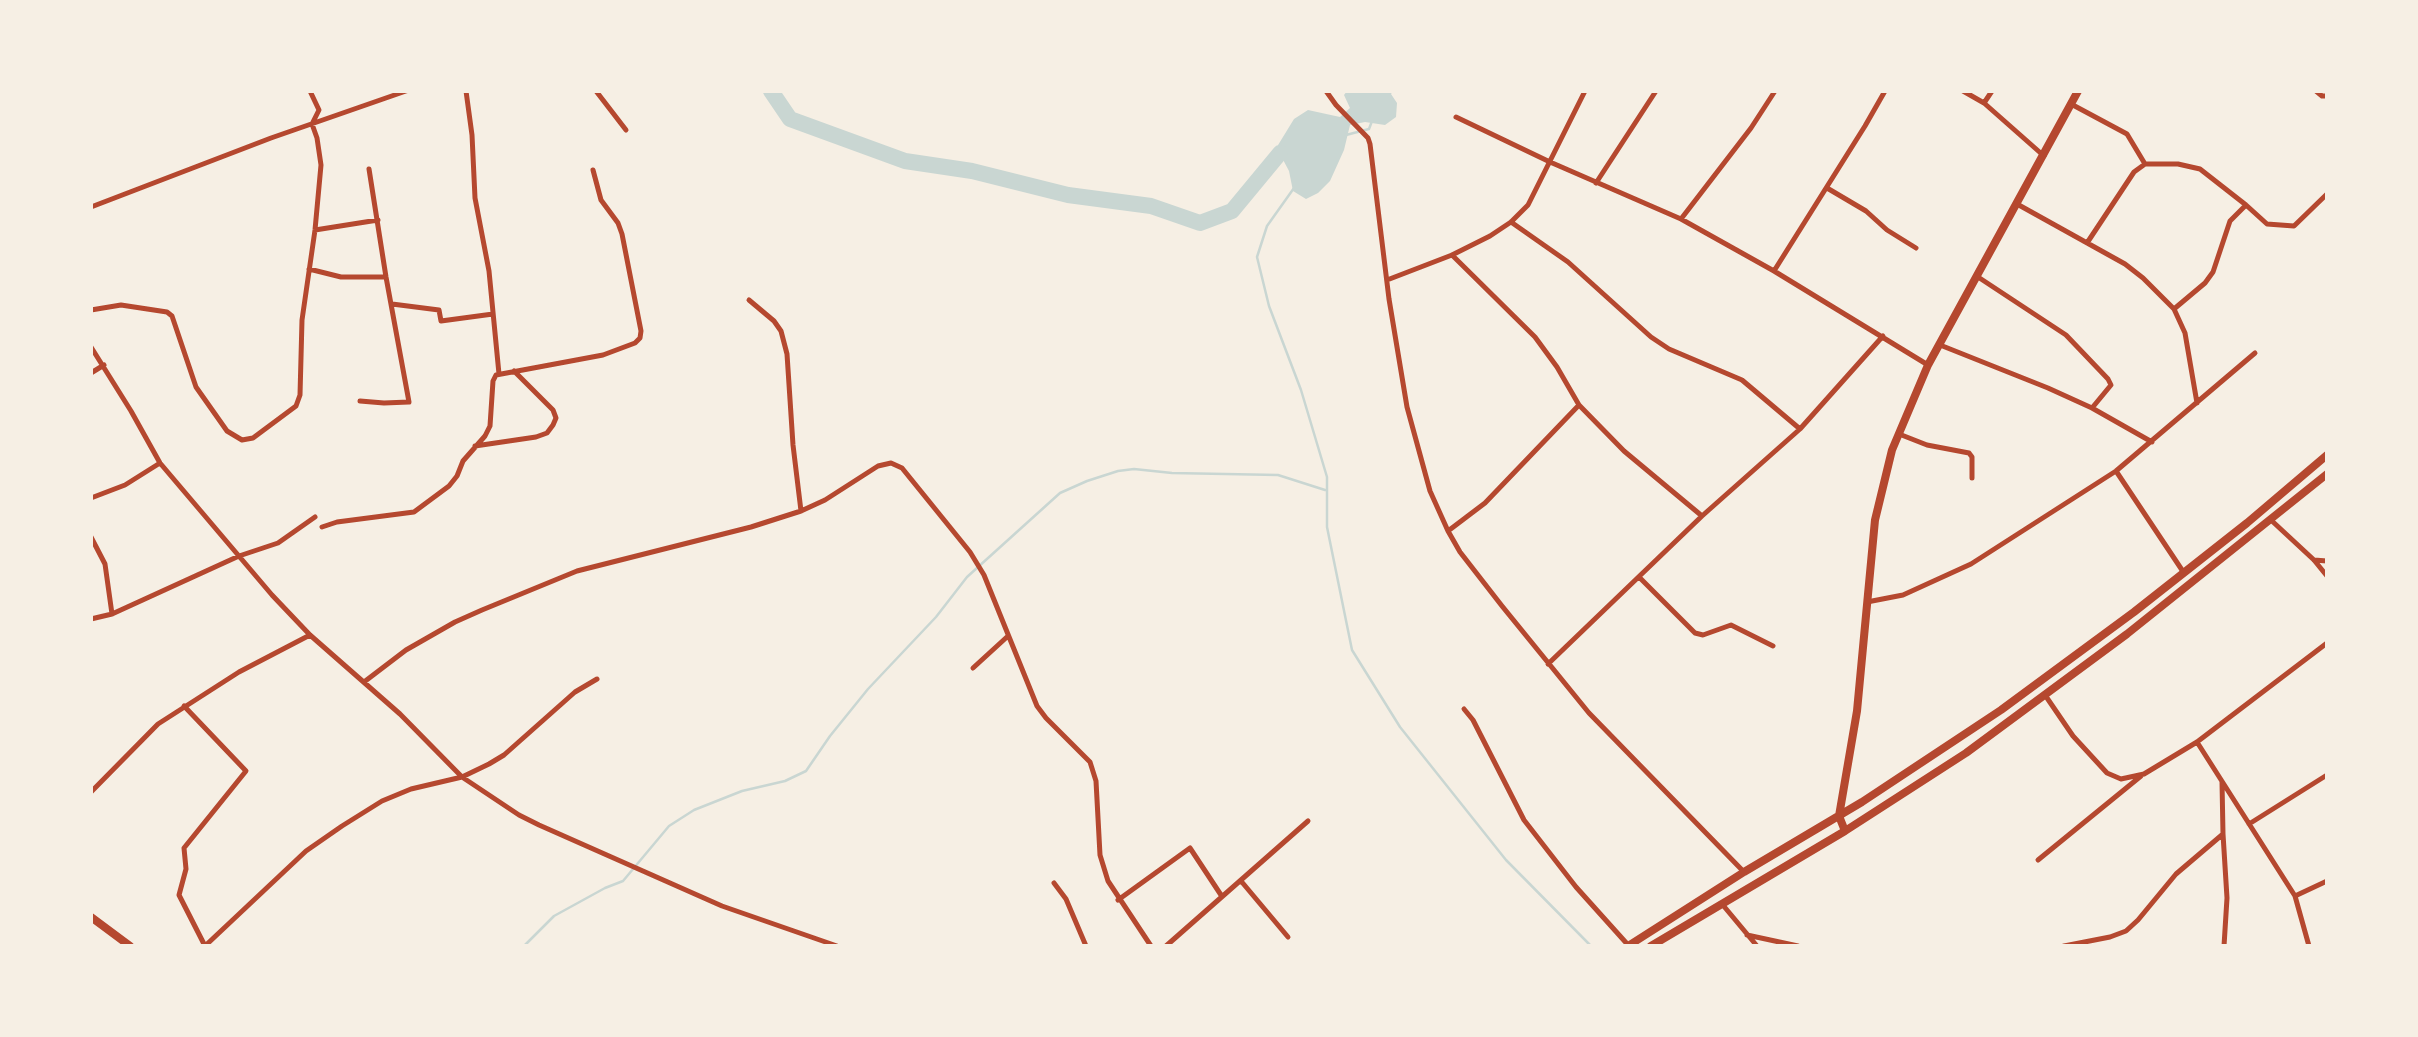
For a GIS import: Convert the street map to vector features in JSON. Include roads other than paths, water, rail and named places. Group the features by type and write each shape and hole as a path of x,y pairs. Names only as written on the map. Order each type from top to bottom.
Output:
{"main road":[{"path":"1845,831 1839,816 1857,711 1875,520 1883,480 1928,365 2078,91"},
{"path":"1629,946 1744,872 1949,747 2184,573 2327,455"},
{"path":"1651,946 1845,831 1966,753 2272,521 2327,474"},
{"path":"2247,523 2258,531"},
{"path":"91,917 130,946"}],"street":[{"path":"310,91 319,110 312,124"},
{"path":"91,208 406,91"},
{"path":"466,91 475,198 489,271 499,374"},
{"path":"596,91 626,130"},
{"path":"1326,91 1368,138 1407,407 1430,491 1448,531 1460,552 1589,713 1744,872"},
{"path":"1387,280 1452,255 1511,222 1528,205 1585,91"},
{"path":"1596,183 1656,91"},
{"path":"1681,219 1751,128 1775,91"},
{"path":"1774,271 1885,91"},
{"path":"1963,91 1984,103 2044,156"},
{"path":"1984,103 1992,91"},
{"path":"2316,91 2327,96"},
{"path":"2071,104 2127,134 2145,164"},
{"path":"1456,117 1596,183 1681,219 1774,271 1928,365"},
{"path":"91,310 121,304 167,312 172,316 196,387 227,431 242,440 253,439 290,412 300,396 302,320 321,165 312,124"},
{"path":"2087,243 2134,172 2145,164 2178,164 2200,169 2267,224 2294,226 2327,194"},
{"path":"360,401 409,401 369,169"},
{"path":"322,527 337,522 414,512 449,486 463,461 485,436 490,426 493,381 499,374 603,355 622,349 640,338 642,331 622,234 618,223 601,200 593,170"},
{"path":"1827,188 1866,211 1887,230 1916,248"},
{"path":"2017,204 2125,264 2174,309 2185,333 2197,403"},
{"path":"2174,309 2205,283 2213,272 2230,221 2246,205"},
{"path":"315,230 378,220"},
{"path":"1511,222 1567,262 1669,349 1742,380 1800,429"},
{"path":"1452,255 1535,337 1557,367 1579,405 1624,451 1702,516"},
{"path":"310,269 341,277 386,277"},
{"path":"1978,277 2066,335 2108,379 2111,385 2092,408"},
{"path":"749,300 774,321 781,331 788,354 793,446 801,511"},
{"path":"392,304 439,310 442,321 493,314"},
{"path":"1548,664 1702,516 1800,429 1883,337"},
{"path":"1940,345 2092,408 2152,442"},
{"path":"91,347 160,463 239,556 310,635 410,723 462,777 529,820 738,912 837,946"},
{"path":"1867,602 1889,600 1903,595 1971,564 2116,471 2255,353"},
{"path":"91,373 104,365"},
{"path":"474,446 536,437 547,433 553,425 556,418 553,410 514,371"},
{"path":"2195,387 2203,395"},
{"path":"1448,531 1485,503 1579,405"},
{"path":"1899,434 1927,445 1969,453 1972,457 1972,478"},
{"path":"91,498 125,485 160,463"},
{"path":"364,682 407,650 455,622 577,571 751,527 801,511 825,500 878,466 891,463 902,468 970,552 984,575 1037,706 1090,762 1096,780 1100,855 1108,881 1118,900 1151,946"},
{"path":"2116,471 2184,573"},
{"path":"91,619 112,614 239,556 278,543 315,517"},
{"path":"2272,521 2327,576"},
{"path":"91,537 105,564 112,614"},
{"path":"2314,561 2327,561"},
{"path":"1639,577 1699,635 1731,625 1773,646"},
{"path":"91,792 145,737 184,706 239,672 310,635"},
{"path":"973,668 1008,636"},
{"path":"2038,860 2144,774 2197,742 2327,643"},
{"path":"184,706 246,771 184,848 186,869 179,895 205,946 306,851 342,825 382,801 411,789 462,777 504,755 568,697 597,679"},
{"path":"2045,695 2073,736 2107,773 2121,779 2144,774"},
{"path":"1464,709 1473,720 1524,820 1576,887 1629,946"},
{"path":"2197,742 2295,896 2309,946"},
{"path":"2249,824 2327,775"},
{"path":"2222,782 2227,898 2224,946"},
{"path":"1166,946 1308,821"},
{"path":"2064,946 2126,931 2176,874 2223,834"},
{"path":"1118,900 1190,848 1221,895"},
{"path":"1241,881 1287,937"},
{"path":"2295,896 2327,881"},
{"path":"1054,883 1066,899 1086,946"},
{"path":"1722,904 1757,946"},
{"path":"1747,934 1798,946"}],"waterway":[{"path":"771,91 790,119 905,161 972,171 1068,195 1151,206 1200,223 1232,211 1280,153"},
{"path":"1346,135 1369,129 1372,121"},
{"path":"1294,188 1267,226 1257,257 1269,306 1301,390 1327,477 1327,527 1352,650 1400,727 1506,860 1591,946"},
{"path":"524,946 554,916 623,881 669,826 694,810 742,791 785,781 806,771 868,689 936,617 967,577 1060,493 1087,481 1134,469 1172,473 1278,475 1325,490"}]}
